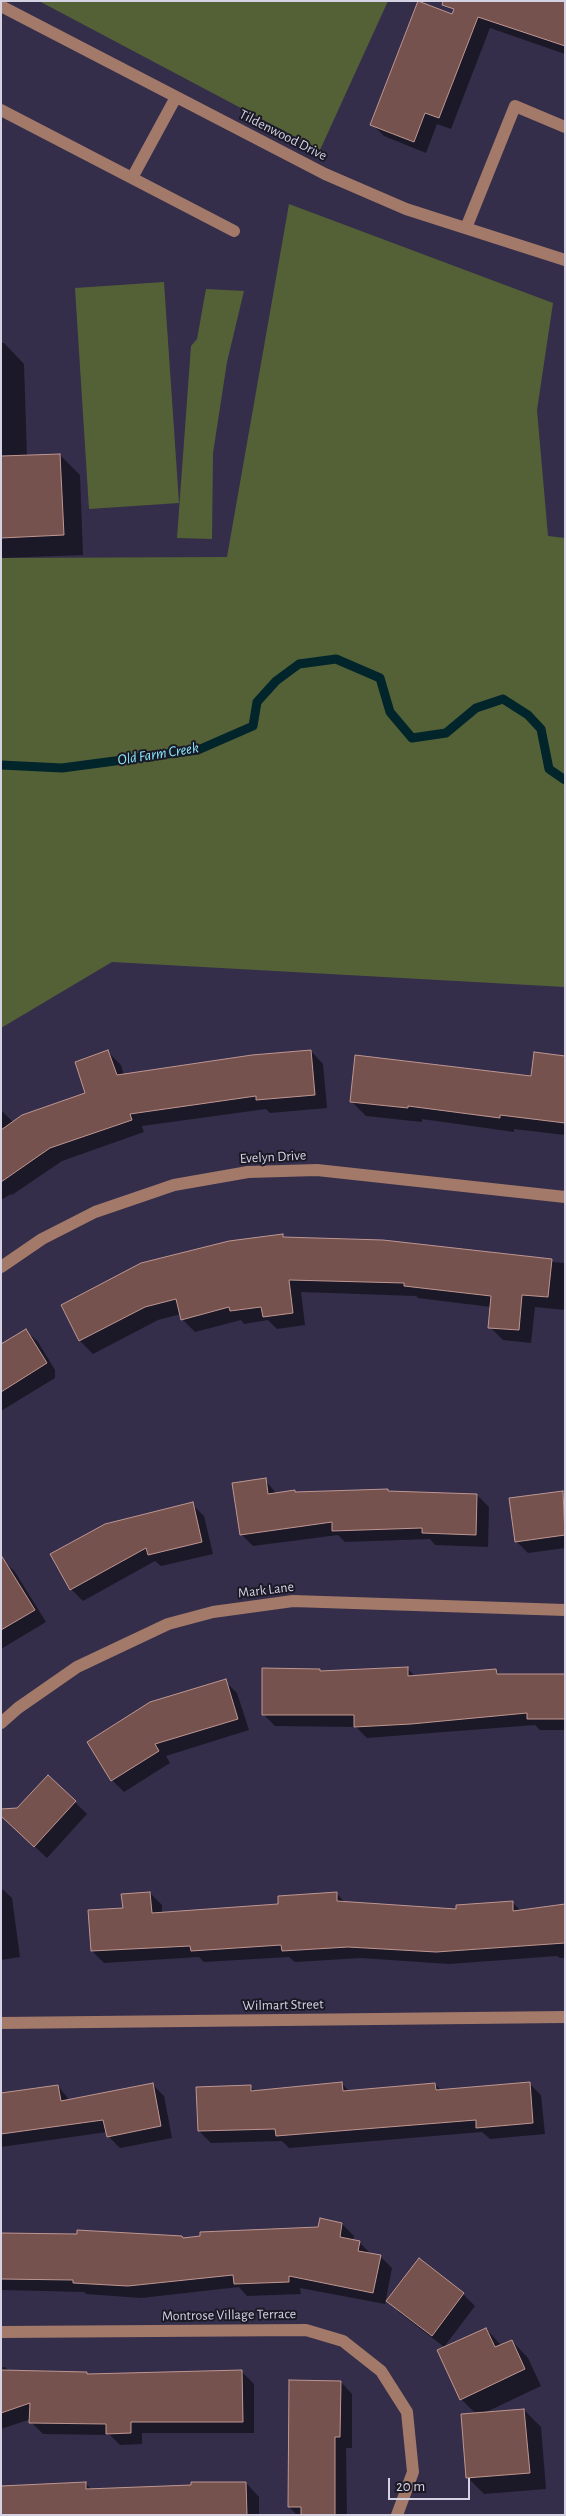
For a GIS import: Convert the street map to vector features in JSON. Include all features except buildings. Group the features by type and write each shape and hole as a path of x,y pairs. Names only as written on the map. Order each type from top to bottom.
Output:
{"street":[{"name":"Tildenwood Drive","path":"1,6 325,174 406,209 565,260"},
{"path":"132,178 176,97"},
{"path":"466,228 515,106 565,128"},
{"path":"1,110 234,231"},
{"name":"Evelyn Drive","path":"1,1267 42,1239 95,1212 174,1185 248,1172 317,1170 565,1197"},
{"name":"Mark Lane","path":"1,1723 18,1708 77,1667 168,1624 213,1612 293,1601 565,1610"},
{"name":"Wilmart Street","path":"1,2024 565,2016"},
{"name":"Montrose Village Terrace","path":"1,2332 306,2330 343,2341 381,2371 407,2412 413,2472 397,2515"}],"green space":[{"path":"39,1 388,1 320,150"},
{"path":"289,204 553,303 537,410 548,536 565,538 565,987 112,962 1,1028 1,558 227,557"},
{"path":"164,282 179,503 89,509 75,288"},
{"path":"206,289 244,291 227,362 213,453 212,539 177,538 191,346 197,339"}],"waterway":[{"name":"Old Farm Creek","path":"1,765 62,768 198,750 253,726 257,702 276,681 299,664 336,659 380,678 390,712 412,738 446,733 476,708 503,699 528,715 541,729 549,769 565,780"}]}
